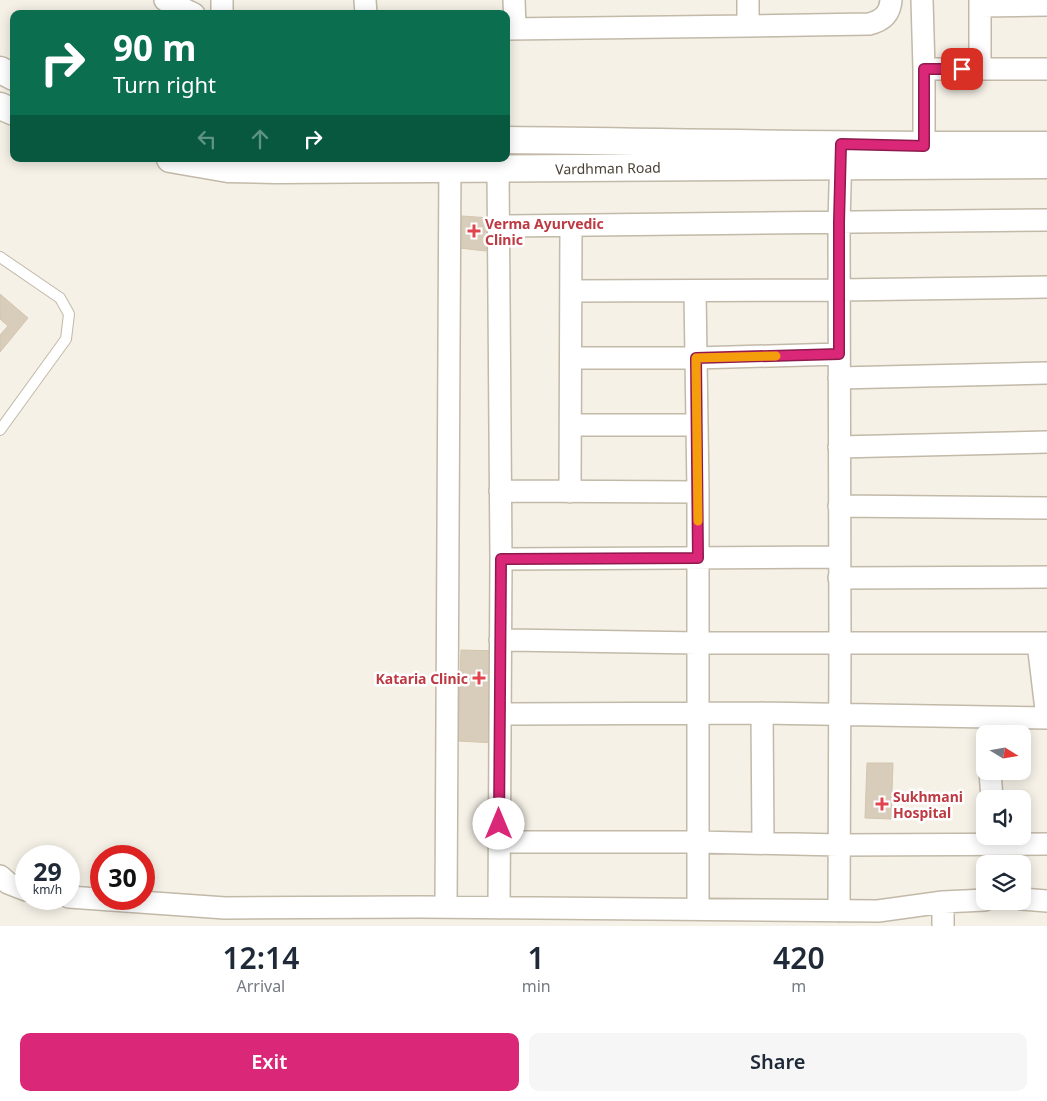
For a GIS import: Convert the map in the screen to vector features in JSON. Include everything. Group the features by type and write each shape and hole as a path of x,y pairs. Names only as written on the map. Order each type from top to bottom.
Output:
{"street":[{"path":"165,0 186,10"},
{"path":"514,0 510,28 869,24 885,17 889,10 890,0"},
{"path":"748,0 748,26"},
{"path":"922,0 924,146"},
{"path":"980,69 980,3 1047,5"},
{"path":"924,69 1047,69"},
{"name":"Vardhman Road","path":"510,140 1047,165"},
{"name":"Vardhman Road","path":"187,162 228,169 275,170 450,164 498,170 841,155 924,146 1047,145"},
{"path":"839,910 839,222 841,155"},
{"path":"446,907 450,164"},
{"path":"498,170 501,559 499,908"},
{"path":"499,226 1047,220"},
{"path":"570,492 571,226"},
{"path":"571,291 1047,287"},
{"path":"696,291 698,909"},
{"path":"571,358 696,358 839,354"},
{"path":"839,378 1047,373"},
{"path":"571,425 697,425"},
{"path":"839,447 1047,442"},
{"path":"500,491 698,492"},
{"path":"839,506 1047,508"},
{"path":"501,559 839,557"},
{"path":"839,578 1047,577"},
{"path":"500,640 698,643 1043,643 1047,718 994,725"},
{"path":"500,714 762,713 839,715 976,725"},
{"path":"762,713 763,843"},
{"path":"499,842 698,842 839,845 976,841"},
{"path":"1031,843 1047,844"},
{"path":"80,898 225,908 418,916 446,907 878,911 943,902 976,900"},
{"path":"1031,899 1047,900"},
{"path":"943,902 943,926"},
{"path":"210,926 225,908"}],"lane":[{"path":"0,257 60,298 69,314 66,339 0,430"}],"building":[{"path":"462,216 490,218 486,251 459,248"},
{"path":"0,294 28,318 0,352 0,335 8,326 0,319"},
{"path":"461,650 499,651 496,743 458,741"},
{"path":"867,763 893,763 891,819 865,818"}],"slow traffic":[{"path":"698,521 696,358 776,356"}],"place":[{"name":"Verma Ayurvedic Clinic","path":"474,231"},
{"name":"Kataria Clinic","path":"479,678"},
{"name":"Sukhmani Hospital","path":"882,804"}],"route":[{"path":"499,824 501,559 698,558 696,358 839,354 841,144 924,146 924,69 962,69"}]}
